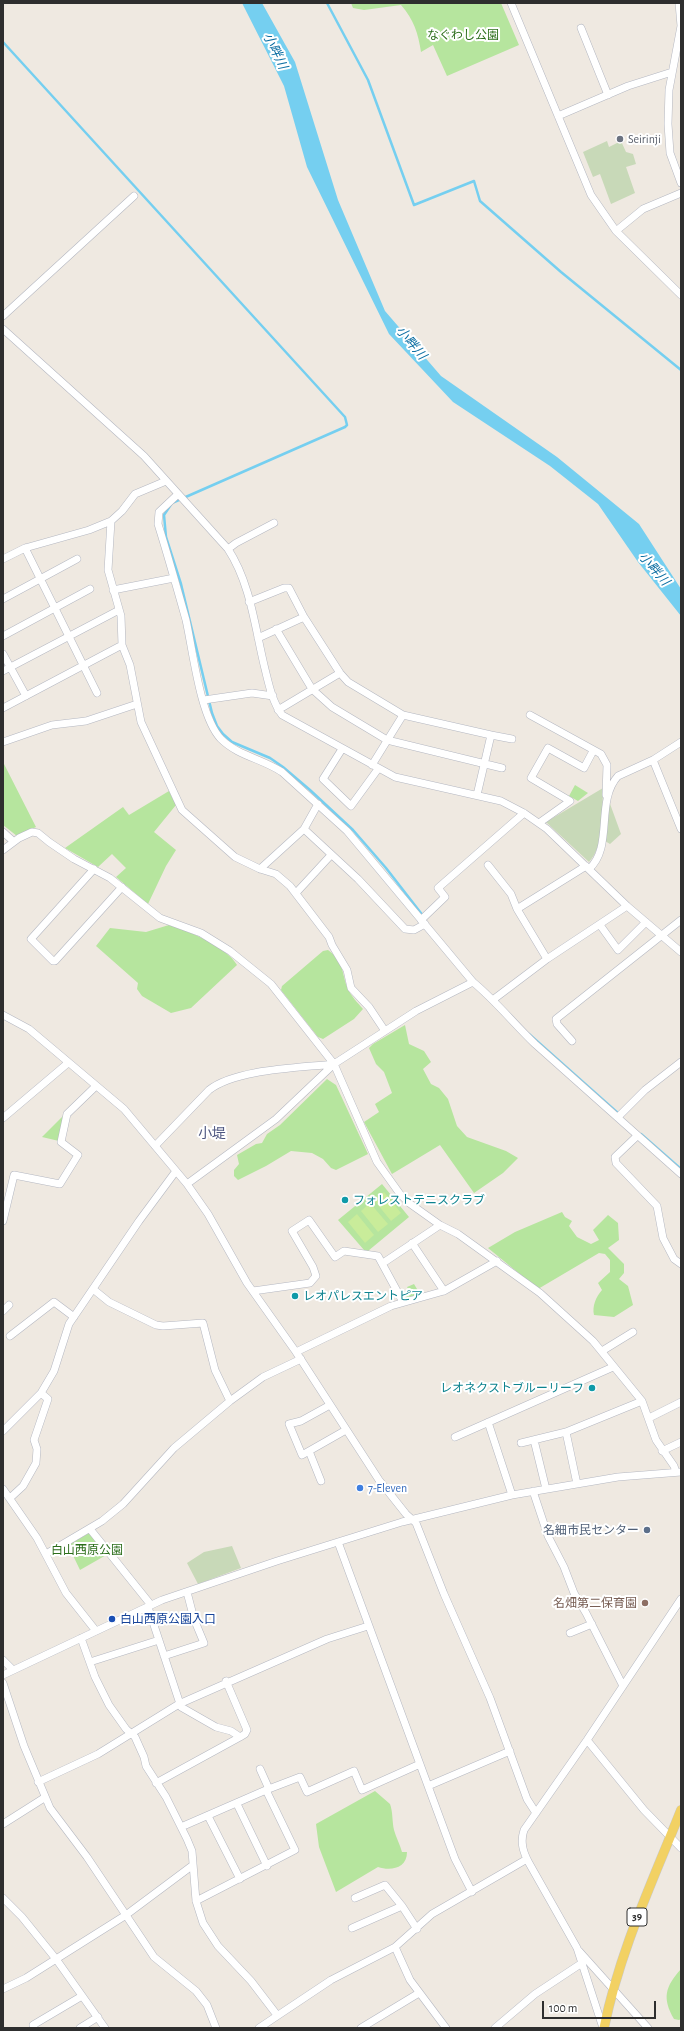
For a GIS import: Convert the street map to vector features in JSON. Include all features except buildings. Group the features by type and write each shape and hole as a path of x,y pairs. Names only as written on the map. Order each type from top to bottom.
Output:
{"main road":[{"name":"39","path":"604,2028 612,1989 631,1932 681,1810"}],"street":[{"path":"511,3 591,196 616,230 681,295"},
{"path":"679,3 681,26 669,90 668,124 670,153 681,183"},
{"path":"581,28 608,95"},
{"path":"558,116 608,95 672,72"},
{"path":"616,230 643,209 681,193"},
{"path":"3,316 134,196"},
{"path":"3,329 95,410 144,456 228,550 236,564 249,602 272,696 278,710 288,719 396,777 501,801 524,813 539,823 627,906 681,952"},
{"path":"3,560 25,548 84,532 111,521 122,511 135,494 166,481"},
{"path":"177,494 160,512 158,524 207,700 208,716 216,733 225,743 237,752 277,768 347,831 473,982 494,999 519,1029 681,1174"},
{"path":"111,521 108,570 121,616 122,646 130,665 141,722 182,810 198,826 235,857 260,869 276,874 296,893 329,938 347,970 351,988 369,1007 385,1031"},
{"path":"228,550 236,543 274,523"},
{"path":"25,548 96,693"},
{"path":"3,599 77,559"},
{"path":"113,590 174,578"},
{"path":"249,602 287,587 292,591 304,616 340,673 348,682 403,715 512,739"},
{"path":"3,636 90,589"},
{"path":"3,672 119,610"},
{"path":"258,638 304,616"},
{"path":"276,629 312,689 332,706 387,740 502,768"},
{"path":"3,708 122,646"},
{"path":"3,654 26,696"},
{"path":"278,710 340,673"},
{"path":"207,700 252,693 272,696"},
{"path":"3,742 52,725 90,719 137,704"},
{"path":"342,749 323,779 351,806 375,767 387,740 403,715"},
{"path":"517,909 594,864 599,852 604,828 606,801 607,765 600,754 530,715"},
{"path":"477,795 491,735"},
{"path":"606,801 614,780 618,776 653,760 681,742"},
{"path":"539,823 570,801 531,778 548,748 584,768 594,751"},
{"path":"653,760 681,829"},
{"path":"260,869 304,829 318,804"},
{"path":"304,829 368,889 405,929 414,930 445,897 438,888 524,813"},
{"path":"3,832 13,841"},
{"path":"3,850 13,841 35,832 74,859 94,869 122,887 160,918 201,933 259,973 281,996 334,1064 377,1162 400,1194 409,1203 497,1261 574,1322 602,1351 613,1367 642,1401 656,1440 662,1451 678,1472 618,1477 512,1494 412,1519 187,1592 150,1606 3,1675"},
{"path":"296,893 331,855"},
{"path":"488,865 511,894 517,909 547,959"},
{"path":"94,869 30,939 53,961 55,961 122,887"},
{"path":"494,999 547,959 627,906"},
{"path":"572,1041 557,1024 556,1019 681,920"},
{"path":"600,925 618,950 646,922"},
{"path":"187,1184 276,1119 334,1064 416,1011 473,982"},
{"path":"3,1015 28,1029 124,1109 187,1184 208,1214 253,1291 301,1359 379,1480 406,1514 416,1523 442,1589 490,1698 527,1799 536,1813"},
{"path":"618,1117 645,1090 681,1062"},
{"path":"3,1118 68,1063"},
{"path":"155,1146 209,1090 219,1083 232,1078 260,1073 334,1064"},
{"path":"3,1221 14,1174 60,1184 78,1155 61,1142 67,1114 96,1086"},
{"path":"637,1136 616,1157 616,1163 657,1206 663,1238 674,1259 681,1264"},
{"path":"4,1428 41,1393 54,1371 69,1324 159,1193 176,1171"},
{"path":"253,1291 310,1283 316,1276 292,1231 309,1220 335,1258 344,1251 378,1256 403,1302"},
{"path":"383,1263 440,1224"},
{"path":"412,1243 444,1291"},
{"path":"296,1352 403,1302 444,1291 497,1261"},
{"path":"93,1289 109,1302 156,1324 163,1326 203,1323 215,1370 230,1401"},
{"path":"10,1336 54,1302 74,1317"},
{"path":"3,1311 9,1305"},
{"path":"602,1351 633,1332"},
{"path":"46,1554 90,1529 123,1504 174,1448 230,1401 263,1377 301,1359"},
{"path":"455,1437 613,1367"},
{"path":"10,1498 23,1486 36,1463 37,1449 34,1440 48,1399 41,1393"},
{"path":"521,1443 566,1432 642,1401"},
{"path":"649,1418 681,1402"},
{"path":"330,1405 301,1420 289,1424 302,1455 310,1452 346,1430"},
{"path":"488,1422 512,1494"},
{"path":"566,1432 577,1484"},
{"path":"534,1440 546,1489"},
{"path":"662,1451 681,1442"},
{"path":"310,1452 321,1481"},
{"path":"3,1489 37,1538 66,1593 96,1631"},
{"path":"533,1491 548,1536 564,1567 574,1593 592,1624 622,1686"},
{"path":"90,1529 150,1606 159,1640 181,1707 202,1720 240,1737"},
{"path":"338,1542 455,1859 472,1892"},
{"path":"164,1656 204,1643 194,1618 187,1592"},
{"path":"604,2028 577,1948 523,1852 521,1836 588,1740 622,1686 681,1599"},
{"path":"570,1633 592,1624"},
{"path":"38,1782 76,1766 179,1704 226,1681 327,1639 368,1626"},
{"path":"82,1638 95,1677 109,1705 140,1747 146,1766 166,1797 182,1827 192,1851 196,1901 203,1923 218,1946 251,1981 277,2015"},
{"path":"90,1662 159,1640"},
{"path":"3,1660 13,1670"},
{"path":"156,1783 245,1734 246,1730 226,1681"},
{"path":"3,1683 44,1798 154,1957 201,1997 207,2005 216,2028"},
{"path":"588,1740 644,1810 681,1848"},
{"path":"428,1786 510,1751"},
{"path":"182,1827 300,1777 307,1792 354,1771 362,1790 420,1764"},
{"path":"196,1901 296,1850 268,1790 260,1769"},
{"path":"3,1824 44,1798"},
{"path":"237,1804 267,1866"},
{"path":"208,1816 240,1879"},
{"path":"262,2027 277,2015 331,1980 395,1947 432,1914 527,1859"},
{"path":"3,1988 26,1978 126,1915 193,1865"},
{"path":"355,1898 385,1885 402,1906 416,1929"},
{"path":"3,1898 22,1917 56,1960 105,2028"},
{"path":"352,1928 402,1906"},
{"path":"395,1947 410,1980 446,2028"},
{"path":"577,1948 648,2028"},
{"path":"495,2028 535,1994 582,1963"},
{"path":"362,2028 419,1993"},
{"path":"34,2028 32,2026 82,1996"},
{"path":"80,2028 98,2017"}],"green space":[{"name":"なぐわし公園","path":"351,3 501,3 519,45 447,76 433,45 421,52 415,27 401,5 364,10 353,8"},
{"path":"607,141 609,147 621,141 626,152 633,154 636,164 626,167 635,193 611,204 600,174 593,177 583,152"},
{"path":"3,762 36,827 17,836 3,825"},
{"path":"575,785 588,793 578,801 569,796"},
{"path":"603,788 602,827 598,846 589,862 546,822"},
{"path":"169,791 176,805 154,832 176,850 166,866 148,904 116,877 126,868 112,854 98,867 65,848 123,807 129,815"},
{"path":"609,801 621,834 610,844 605,841"},
{"path":"169,925 207,940 225,952 237,965 191,1008 171,1013 142,996 137,989 138,983 96,946 110,928 146,932"},
{"path":"328,950 340,963 349,992 363,1009 354,1019 323,1039 318,1037 281,990 282,986 323,951"},
{"path":"405,1025 409,1044 424,1051 431,1062 423,1069 431,1084 439,1088 448,1099 457,1126 467,1137 506,1151 518,1158 503,1173 474,1193 440,1145 392,1174 364,1122 379,1112 375,1104 392,1093 384,1072 376,1064 369,1048 373,1044"},
{"path":"327,1079 336,1085 368,1154 336,1170 331,1168 323,1159 312,1153 291,1151 238,1180 234,1176 234,1170 239,1164 237,1155 256,1144 262,1143 267,1134 280,1125"},
{"path":"63,1116 59,1141 42,1137"},
{"path":"382,1184 409,1217 368,1251 364,1250 338,1220"},
{"path":"384,1192 401,1213 391,1221 374,1200"},
{"path":"370,1203 388,1224 378,1232 361,1211"},
{"path":"562,1212 565,1217 572,1221 569,1226 577,1237 591,1244 599,1240 593,1230 608,1215 618,1223 619,1240 608,1248 624,1264 624,1273 619,1279 628,1286 633,1305 614,1317 594,1315 595,1302 602,1290 598,1283 610,1272 610,1260 605,1254 599,1253 538,1289 488,1248 515,1232"},
{"path":"357,1214 374,1235 365,1243 348,1222"},
{"path":"414,1284 420,1294 406,1298 403,1294 409,1291 407,1287"},
{"name":"白山西原公園","path":"91,1532 108,1554 80,1570 68,1545"},
{"path":"232,1546 241,1568 198,1584 187,1563 204,1552"},
{"path":"375,1791 390,1804 394,1830 402,1852 407,1852 406,1858 401,1865 397,1867 388,1869 378,1867 336,1892 319,1847 316,1824"},
{"path":"681,1969 681,2019 679,2020 674,2019 670,2012 667,1993 671,1981"}],"water":[{"name":"小畔川","path":"242,3 262,3 295,62 338,200 385,311 441,376 557,457 639,524 681,589 681,616 638,562 598,504 550,466 453,402 389,334 307,167 284,86"}],"waterway":[{"path":"327,3 368,80 414,205 474,181 480,201 561,272 681,370"},
{"path":"3,42 345,417 347,425 345,427 172,503 164,515 166,537 181,584 212,713 217,726 232,742 270,758 310,790 353,830 386,868 424,917"},
{"path":"529,1034 619,1114"},
{"path":"641,1134 681,1169"}],"place":[{"name":"Seirinji","path":"620,139"},
{"name":"フォレストテニスクラブ","path":"345,1200"},
{"name":"レオパレスエントピア","path":"295,1296"},
{"name":"レオネクストブルーリーフ","path":"592,1388"},
{"name":"7-Eleven","path":"360,1488"},
{"name":"名細市民センター","path":"647,1530"},
{"name":"名畑第二保育園","path":"645,1603"},
{"name":"白山西原公園入口","path":"112,1619"}],"district":[{"name":"小堤","path":"212,1134"}]}
